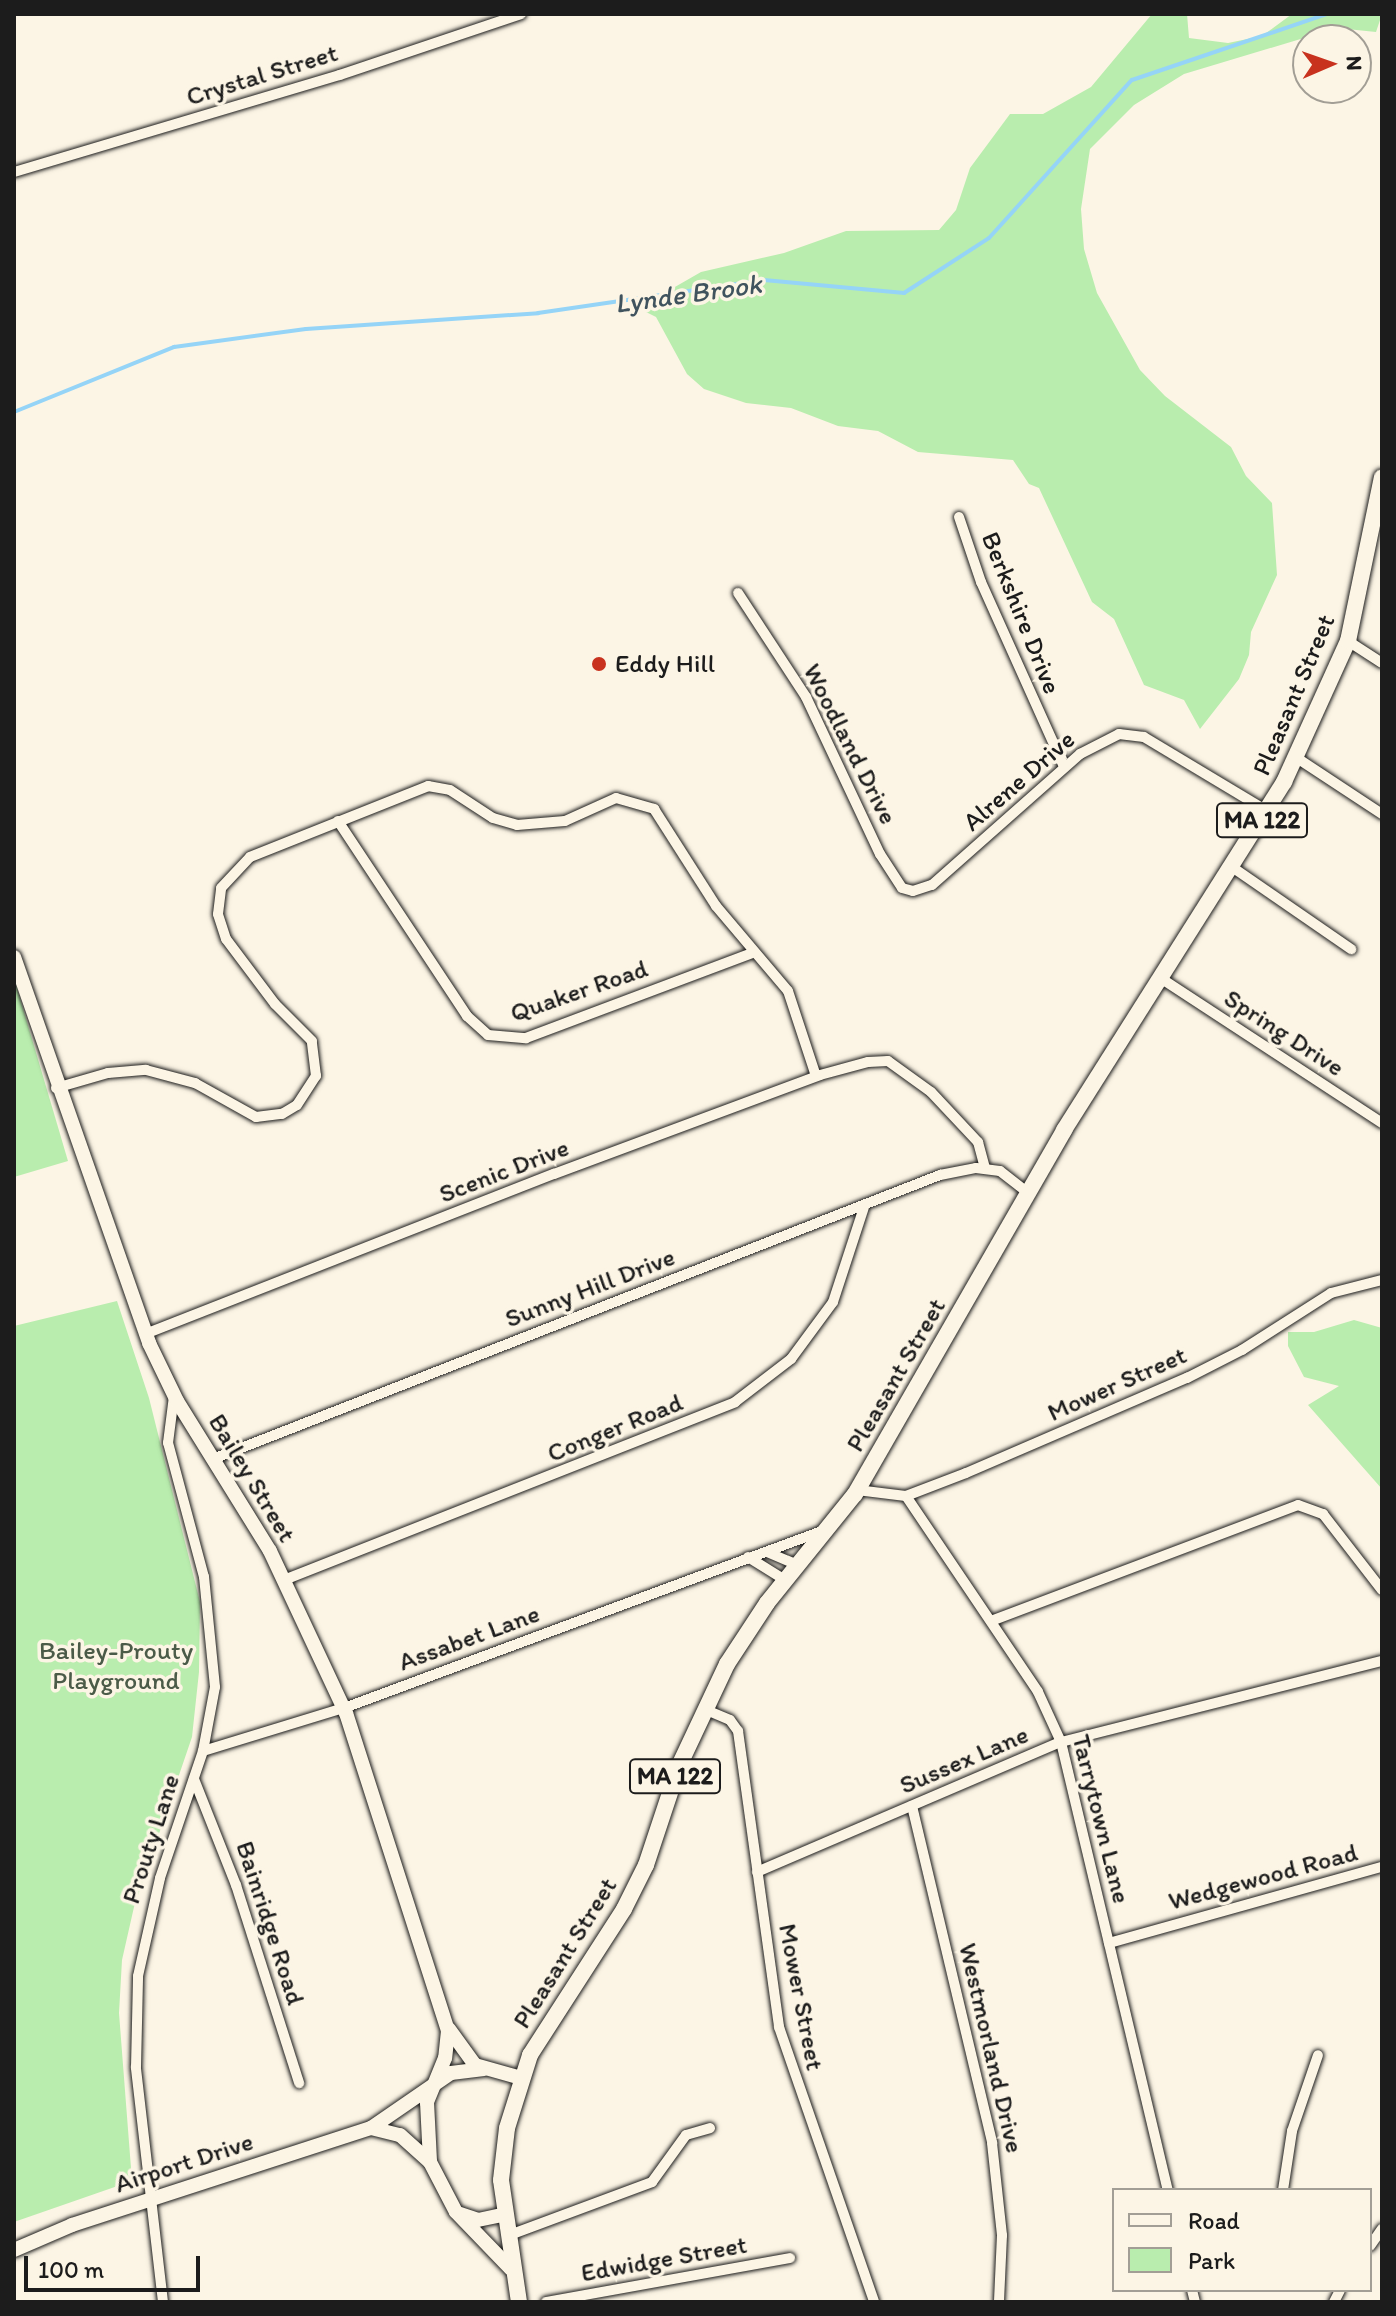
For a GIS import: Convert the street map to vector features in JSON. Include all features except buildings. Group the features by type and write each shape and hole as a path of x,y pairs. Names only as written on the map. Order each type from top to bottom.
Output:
{"main road":[{"name":"Pleasant Street","path":"519,2302 502,2215 504,2145 521,2078 542,2032 624,1909 704,1709 785,1580 857,1490 1027,1192 1267,811 1297,758 1348,641 1379,510 1382,477"}],"street":[{"name":"Crystal Street","path":"14,172 340,75 521,14"},
{"name":"Berkshire Drive","path":"959,517 981,582 1064,767"},
{"name":"Woodland Drive","path":"738,593 806,697 893,879 908,891 932,885"},
{"path":"1348,641 1382,663"},
{"name":"Alrene Drive","path":"932,885 1064,767 1103,739 1135,734 1267,811"},
{"path":"1297,758 1382,814"},
{"path":"56,1088 108,1073 146,1070 195,1083 256,1117 282,1114 304,1099 317,1067 312,1041 275,1004 226,939 218,905 225,880 242,861 428,786 450,790 493,818 530,826 565,821 609,799 637,800 662,818 696,878 752,953 788,991 816,1076"},
{"name":"Quaker Road","path":"338,821 467,1016 488,1035 526,1038 752,953"},
{"path":"1232,867 1351,949"},
{"name":"Bailey Street","path":"14,957 56,1088 145,1334 174,1396 247,1509 344,1708 446,2025 467,2057 484,2069"},
{"name":"Spring Drive","path":"1162,979 1382,1123"},
{"name":"Scenic Drive","path":"145,1334 816,1076 882,1061 931,1092 978,1142 985,1168"},
{"path":"985,1168 1000,1171 1027,1192"},
{"name":"Sunny Hill Drive","path":"213,1459 940,1175 985,1168"},
{"name":"Conger Road","path":"284,1580 735,1402 791,1359 833,1302 864,1207"},
{"name":"Mower Street","path":"857,1490 906,1496 1146,1397 1242,1350 1331,1293 1380,1279"},
{"name":"Prouty Lane","path":"163,2302 136,2067 138,1976 144,1935 203,1751 215,1687 214,1646 204,1577 168,1443 174,1396"},
{"name":"Tarrytown Lane","path":"906,1496 1038,1692 1061,1742 1168,2188"},
{"path":"991,1621 1298,1505 1323,1514 1382,1590"},
{"name":"Assabet Lane","path":"203,1751 344,1708 828,1528"},
{"path":"762,1552 777,1553 797,1565"},
{"path":"748,1557 785,1580"},
{"name":"Sussex Lane","path":"757,1872 1061,1742 1382,1661"},
{"name":"Mower Street","path":"704,1709 730,1720 738,1731 783,2043 874,2302"},
{"name":"Bainridge Road","path":"194,1779 236,1885 299,2083"},
{"name":"Westmorland Drive","path":"912,1806 992,2143 1002,2235 999,2302"},
{"name":"Wedgewood Road","path":"1109,1943 1382,1867"},
{"name":"Bailey Street","path":"435,2084 446,2052 446,2025"},
{"path":"1283,2188 1292,2131 1318,2055"},
{"path":"484,2069 521,2078"},
{"name":"Airport Drive","path":"14,2250 149,2200 371,2128 457,2070 484,2069"},
{"path":"430,2162 427,2102 435,2084"},
{"path":"371,2128 400,2135 430,2162 456,2212 511,2269"},
{"path":"505,2237 652,2182 686,2135 710,2128"},
{"path":"456,2212 478,2220 502,2215"},
{"name":"Edwidge Street","path":"546,2302 790,2258"}],"green space":[{"path":"1152,14 1187,14 1189,38 1228,43 1262,36 1292,14 1382,14 1376,32 1372,32 1372,24 1292,24 1292,42 1184,74 1134,105 1090,149 1081,209 1084,249 1097,293 1140,370 1165,396 1231,447 1246,476 1272,503 1277,575 1251,632 1249,655 1239,679 1200,729 1184,700 1144,685 1114,619 1092,602 1039,488 1029,484 1013,460 918,452 878,431 838,426 791,408 746,403 704,389 687,374 656,317 644,311 647,303 701,272 784,253 846,231 939,230 956,210 970,168 1010,114 1043,114 1091,87"},
{"path":"14,978 68,1161 14,1177"},
{"name":"Bailey-Prouty Playground","path":"117,1301 149,1398 200,1602 199,1672 192,1737 134,1907 122,1960 119,2013 132,2181 14,2222 14,1326"},
{"path":"1354,1320 1382,1328 1382,1489 1308,1405 1339,1386 1304,1377 1288,1346 1288,1332 1314,1332"}],"waterway":[{"name":"Lynde Brook","path":"14,412 174,347 306,329 538,313 764,280 904,293 989,238 1132,80 1327,14"}],"place":[{"name":"Eddy Hill","path":"599,664"}]}
